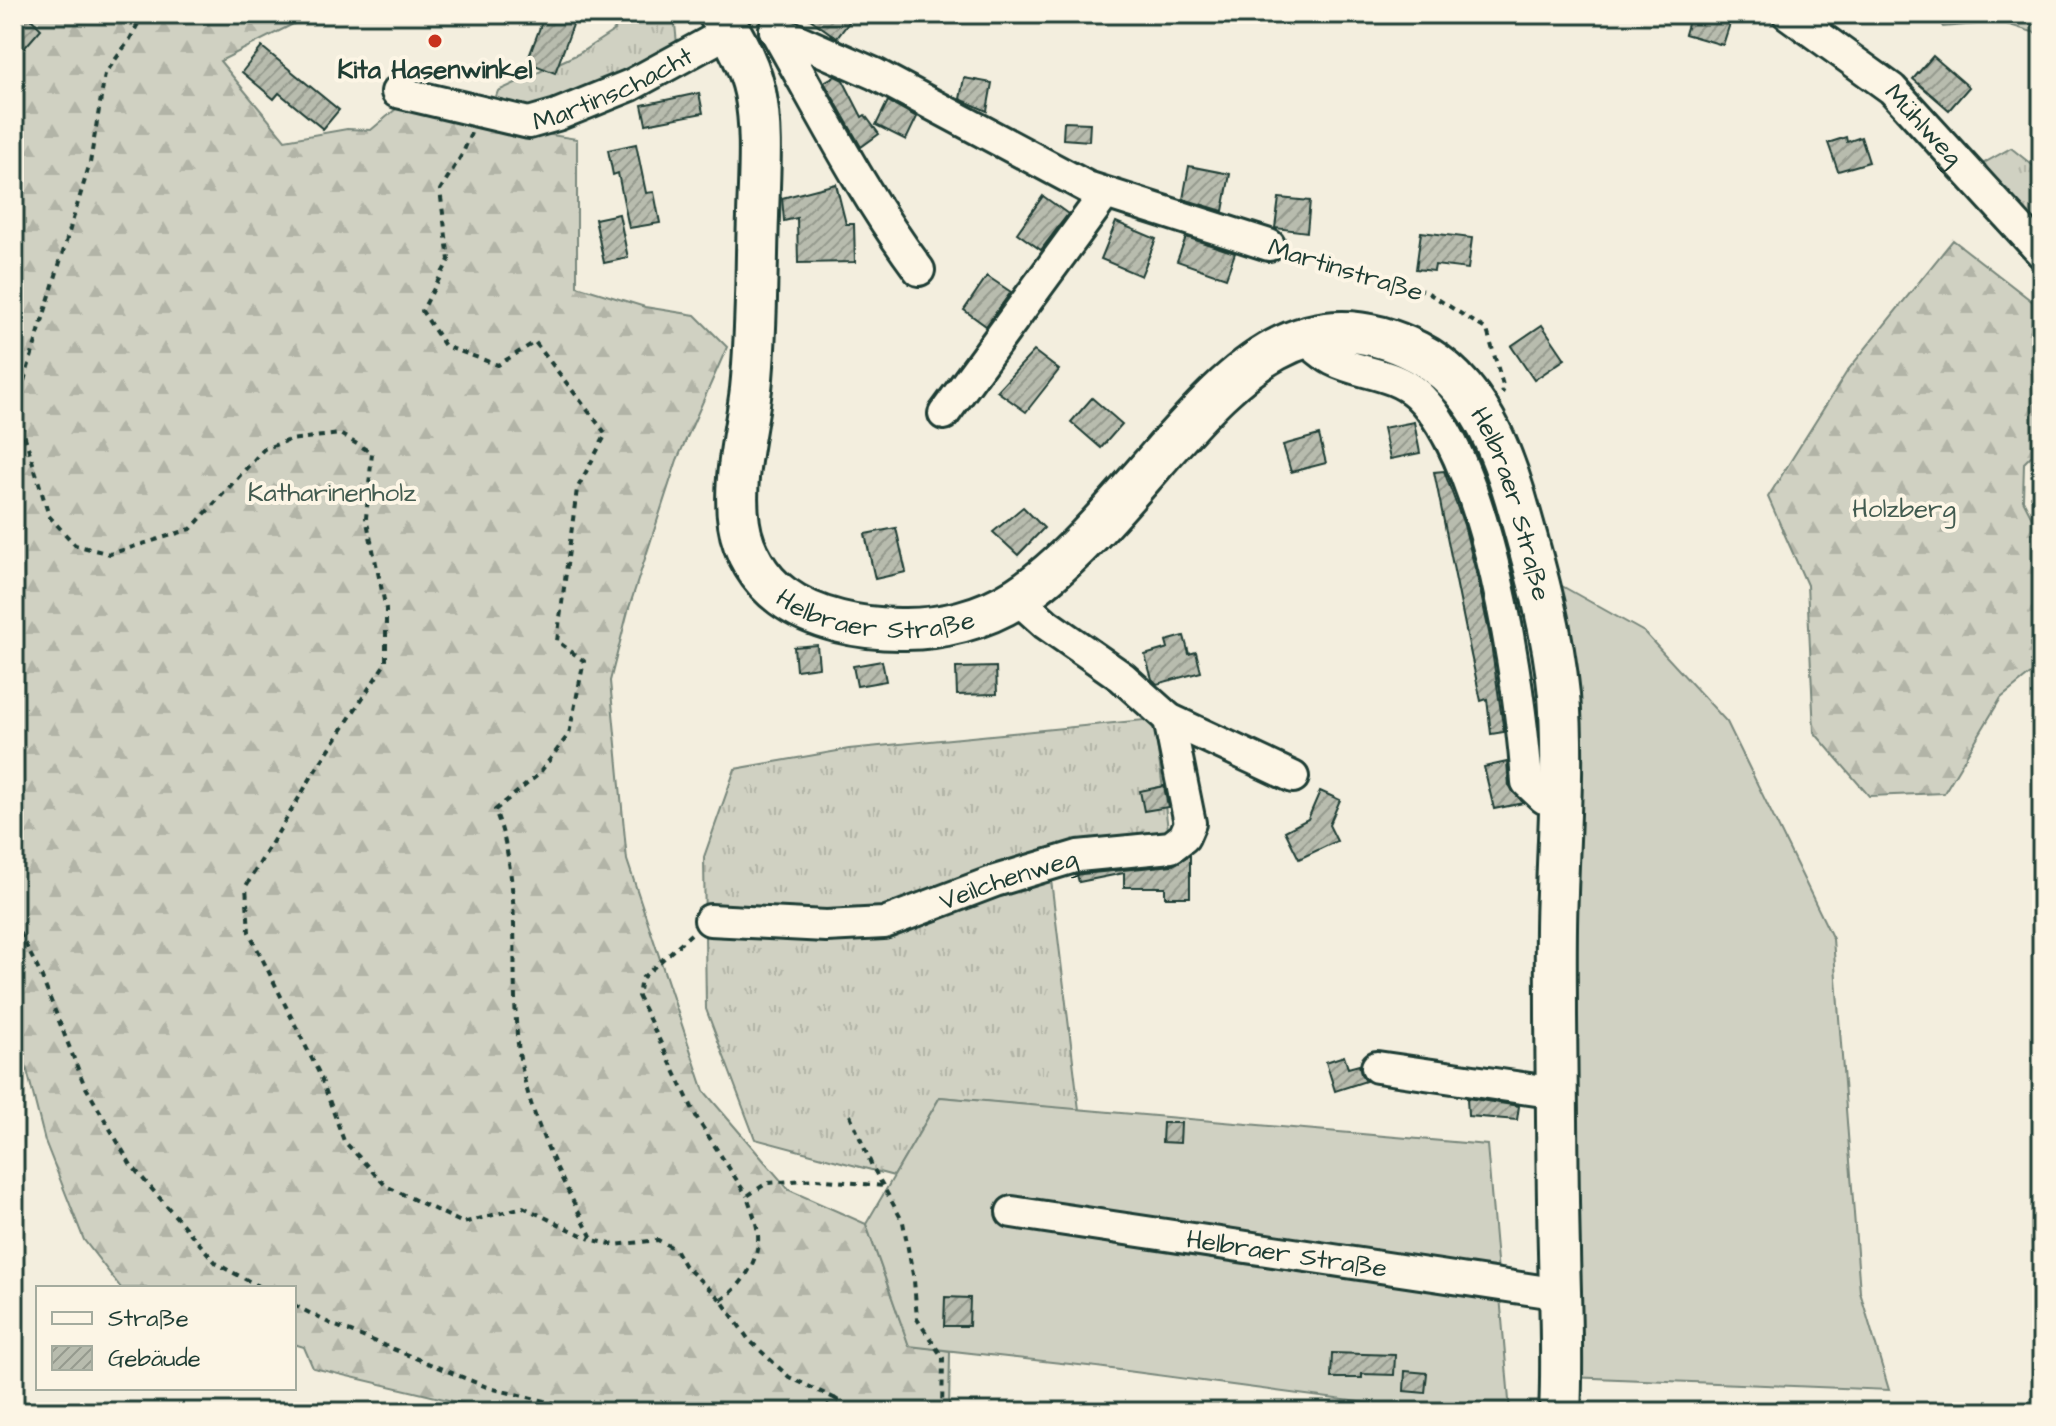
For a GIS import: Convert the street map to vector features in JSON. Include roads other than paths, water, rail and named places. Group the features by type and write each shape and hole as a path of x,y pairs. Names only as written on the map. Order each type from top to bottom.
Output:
{"main road":[{"name":"Helbraer Straße","path":"730,32 756,97 759,170 753,356 738,508 740,532 750,556 767,582 791,603 827,617 870,627 908,630 948,625 996,609 1017,598 1055,567 1227,383 1263,356 1304,338 1329,332 1356,332 1415,350 1451,376 1485,420 1511,484 1549,624 1559,700 1562,800 1557,897 1557,1093 1561,1397"}],"street":[{"name":"Mühlweg","path":"1788,14 1865,67 1900,96 2042,253"},
{"path":"730,32 782,22 868,195 919,270"},
{"name":"Martinstraße","path":"782,22 1040,164 1105,194 1269,245"},
{"name":"Martinschacht","path":"397,92 529,123 631,85 730,32"},
{"path":"944,414 1105,194"},
{"name":"Helbraer Straße","path":"1304,338 1333,360 1384,374 1416,393 1444,429 1466,472 1494,571 1518,692 1527,782 1544,798 1562,800"},
{"path":"1017,598 1046,624 1122,677 1169,719 1293,777"},
{"name":"Veilchenweg","path":"710,920 826,926 884,923 995,881 1078,856 1171,847 1184,837 1190,823 1169,719"},
{"path":"1377,1067 1557,1093"},
{"name":"Helbraer Straße","path":"1012,1212 1561,1294"}],"waterway":[{"path":"2034,14 2042,15"}],"place":[{"name":"Kita Hasenwinkel","path":"435,41"}],"park label":[{"name":"Katharinenholz","path":"332,492"},
{"name":"Holzberg","path":"1904,508"}]}
